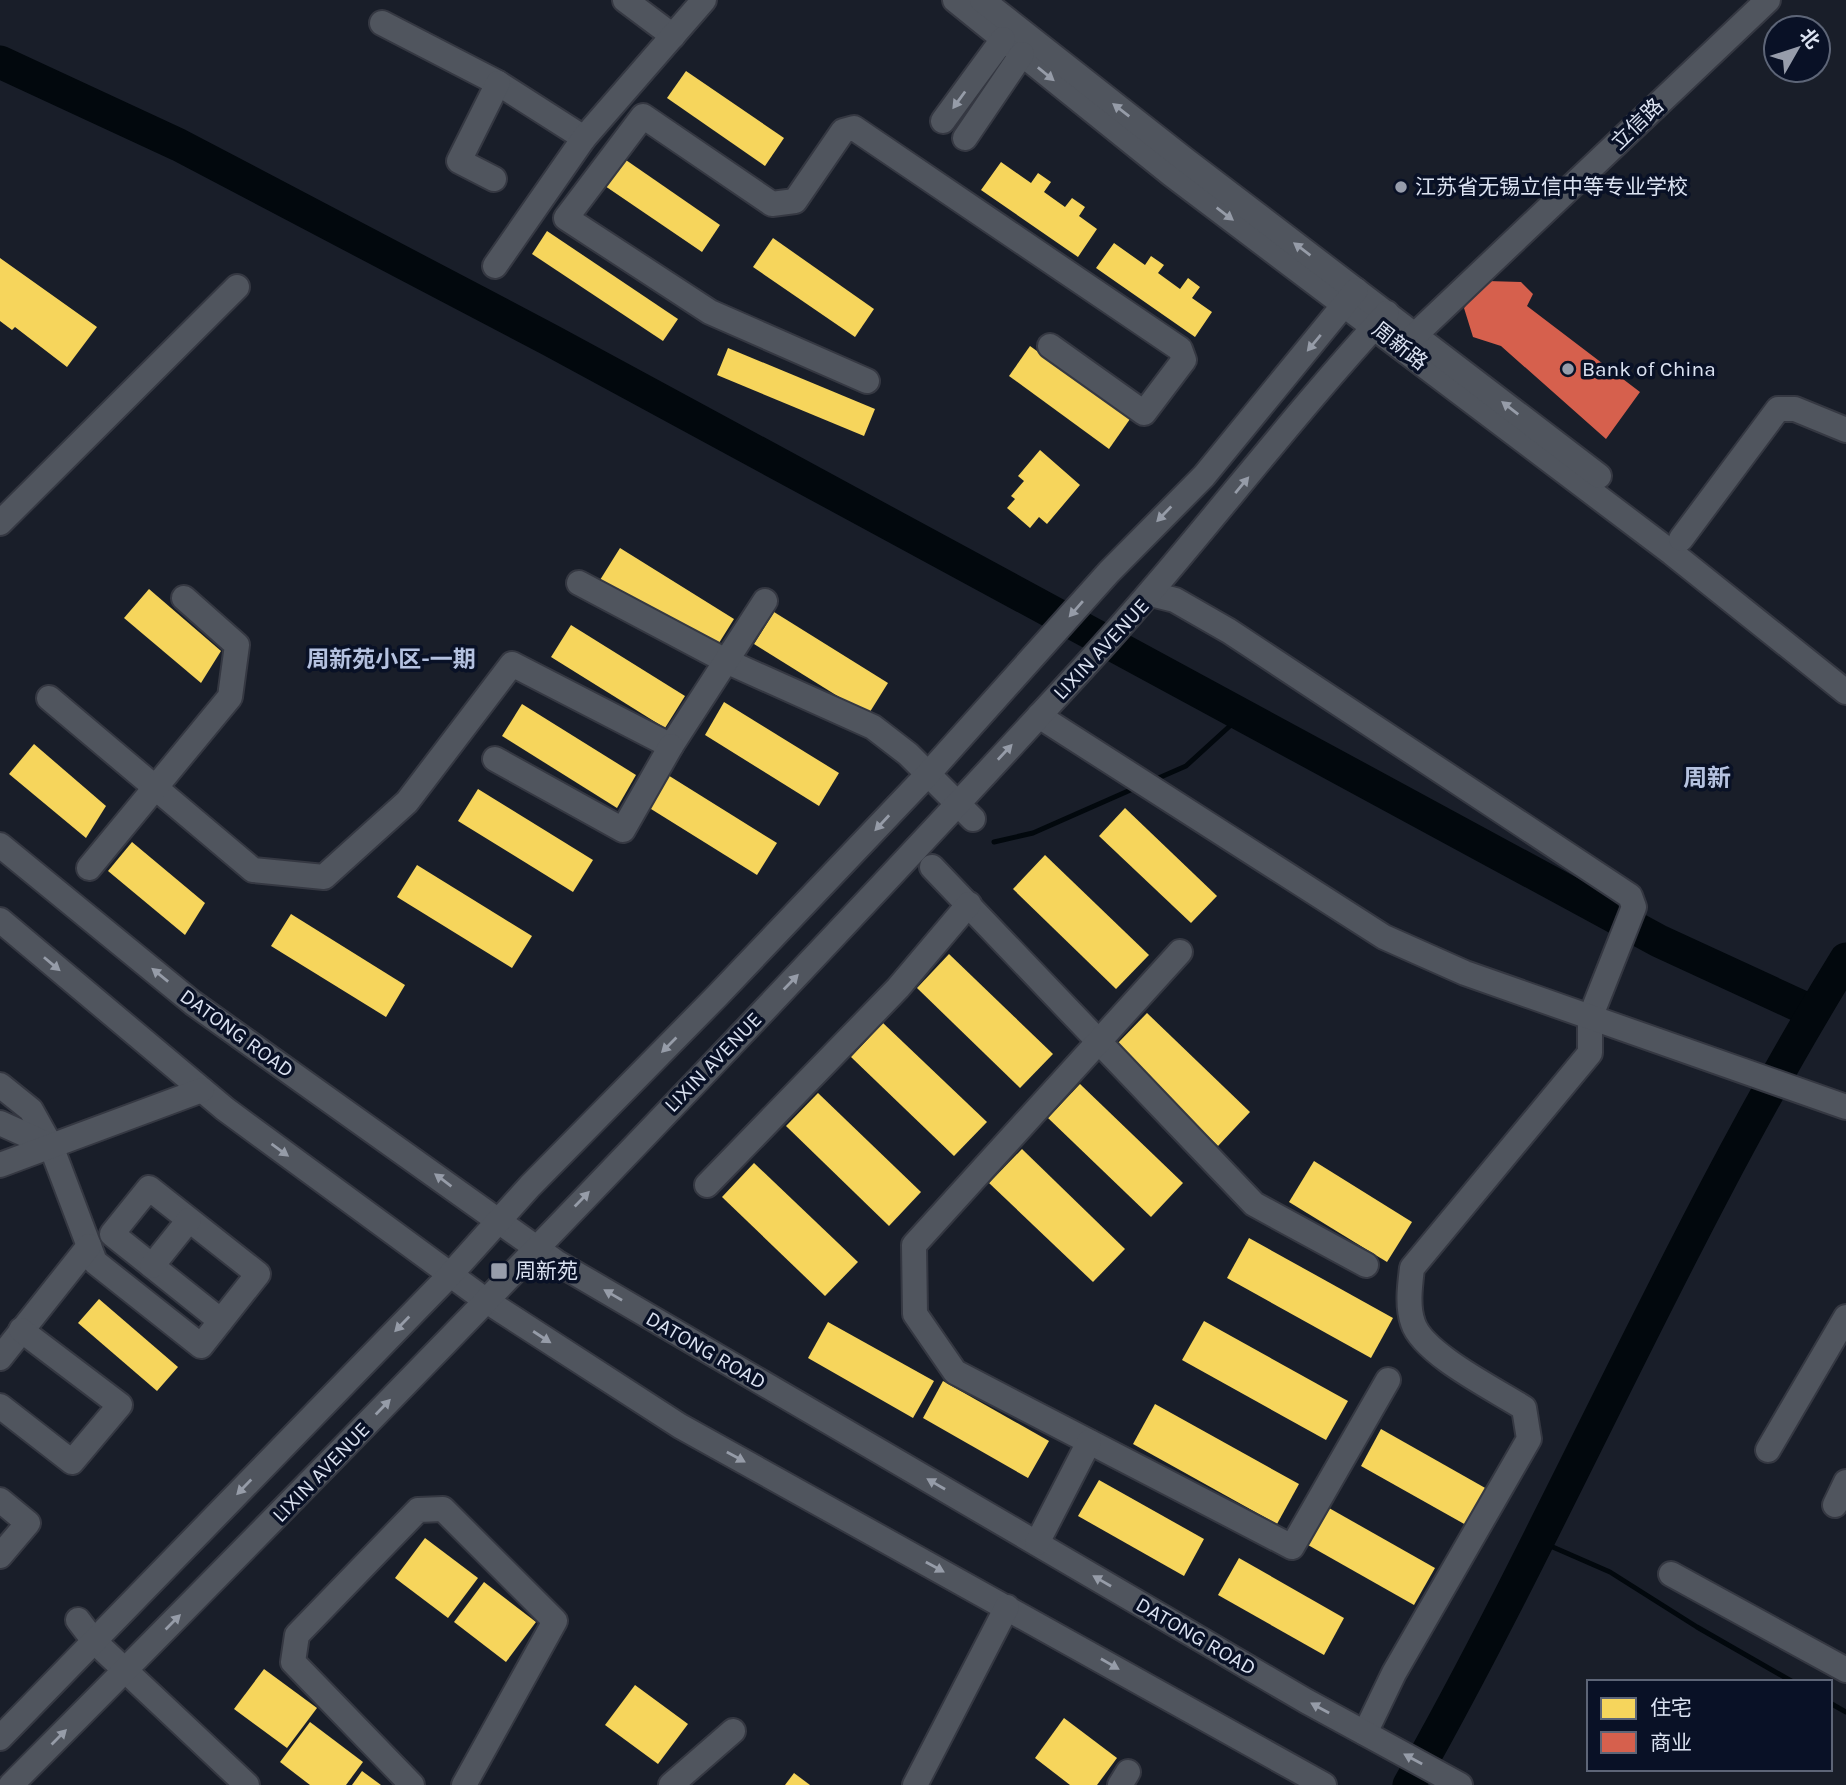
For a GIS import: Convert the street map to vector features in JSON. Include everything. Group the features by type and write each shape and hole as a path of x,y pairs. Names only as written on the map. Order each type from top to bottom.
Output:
{"street":[{"path":"625,0 673,36"},
{"path":"495,266 584,138 704,0"},
{"name":"周新路","path":"955,0 1171,174 1351,297"},
{"name":"周新路","path":"982,0 1184,159 1351,297 1846,692"},
{"name":"立信路","path":"1415,335 1768,0"},
{"path":"382,23 498,83 584,138"},
{"path":"943,121 1013,47"},
{"path":"965,138 1013,47"},
{"path":"494,178 459,161 498,83"},
{"path":"867,381 710,312 566,218 643,116 772,204 795,201 844,131 854,128 1180,349 1184,360 1144,413 1050,346"},
{"path":"0,523 237,287"},
{"name":"LIXIN AVENUE","path":"0,1738 450,1275 498,1221 929,773 1109,572 1204,476 1351,297"},
{"name":"周新路","path":"1381,320 1415,335 1681,539 1846,671"},
{"name":"LIXIN AVENUE","path":"10,1785 485,1300 808,964 965,810 1039,716 1151,594 1381,320"},
{"path":"1681,539 1777,409 1795,409 1846,430"},
{"path":"579,583 726,661 873,727 929,773 965,810"},
{"path":"1151,594 1175,600 1230,631 1630,896 1634,906 1590,1018 1590,1053 1412,1268 1409,1290 1413,1324 1433,1349 1524,1408 1529,1439 1394,1673 1372,1737"},
{"path":"89,868 230,697 237,645 184,598"},
{"path":"495,760 623,830 671,746 765,601"},
{"path":"49,698 253,870 324,877 407,802 512,664 671,746"},
{"path":"1039,716 1155,793 1384,937 1465,973 1846,1107"},
{"name":"DATONG ROAD","path":"0,845 193,1003 535,1248 1037,1543 1453,1781"},
{"path":"932,867 1254,1204 1366,1265"},
{"path":"707,1185 898,988 969,904"},
{"path":"3,928 201,1090 485,1300 680,1426 1324,1785"},
{"path":"1180,952 914,1245 915,1314 955,1372 1292,1547 1388,1380"},
{"path":"0,1084 31,1110 51,1146 95,1262 201,1346 221,1321 258,1274 149,1188 112,1234 221,1321"},
{"path":"0,1165 201,1090"},
{"path":"0,1123 51,1146"},
{"path":"152,1266 189,1220"},
{"path":"0,1358 89,1246"},
{"path":"1768,1450 1846,1317"},
{"path":"0,1406 72,1462 120,1405 21,1330"},
{"path":"1037,1543 1089,1442"},
{"path":"1835,1505 1846,1482"},
{"path":"0,1500 28,1523 0,1556"},
{"path":"412,1785 293,1662 297,1635 418,1510 443,1509 555,1621 464,1785"},
{"path":"1671,1574 1846,1670"},
{"path":"915,1785 1007,1607"},
{"path":"78,1620 94,1642 247,1785"},
{"path":"671,1785 733,1731"}],"building: 住宅":[{"path":"686,71 784,138 765,166 667,98"},
{"path":"623,158 720,225 702,252 605,186"},
{"path":"1001,162 1031,183 1038,173 1051,182 1044,192 1065,207 1072,198 1085,207 1079,216 1097,229 1078,257 981,190"},
{"path":"547,231 678,319 663,341 532,254"},
{"path":"773,238 874,309 855,337 753,267"},
{"path":"1114,243 1145,265 1151,256 1164,265 1158,273 1180,289 1188,278 1200,287 1192,298 1212,312 1195,337 1096,268"},
{"path":"0,258 97,327 67,367 15,327 12,330 0,321"},
{"path":"1030,346 1130,419 1109,449 1009,376"},
{"path":"728,348 875,409 864,436 717,375"},
{"path":"1040,450 1080,485 1047,524 1039,517 1030,528 1007,508 1015,499 1011,496 1024,481 1018,476"},
{"path":"620,548 734,619 714,651 600,580"},
{"path":"149,589 221,651 201,683 124,618"},
{"path":"774,612 888,683 868,715 754,644"},
{"path":"571,625 685,696 665,728 551,657"},
{"path":"724,702 839,773 819,806 705,735"},
{"path":"522,704 636,775 617,808 502,736"},
{"path":"34,744 106,806 86,838 9,774"},
{"path":"663,772 777,843 757,875 643,804"},
{"path":"478,789 593,860 573,892 458,821"},
{"path":"1125,808 1217,896 1191,923 1099,836"},
{"path":"132,842 205,903 185,935 108,871"},
{"path":"1045,855 1149,955 1116,989 1013,889"},
{"path":"417,865 532,936 512,968 397,897"},
{"path":"291,914 405,985 386,1017 271,946"},
{"path":"949,954 1053,1054 1020,1088 917,988"},
{"path":"1147,1013 1250,1112 1218,1146 1115,1046"},
{"path":"883,1023 987,1122 954,1156 851,1057"},
{"path":"1080,1084 1183,1183 1151,1217 1048,1118"},
{"path":"818,1093 921,1192 889,1226 786,1126"},
{"path":"1022,1149 1125,1249 1093,1282 989,1183"},
{"path":"1314,1161 1412,1222 1387,1262 1289,1202"},
{"path":"754,1163 858,1262 825,1296 722,1197"},
{"path":"1249,1238 1393,1318 1371,1358 1227,1278"},
{"path":"99,1299 178,1367 157,1391 78,1323"},
{"path":"1204,1321 1348,1401 1326,1440 1182,1360"},
{"path":"828,1322 934,1381 913,1418 808,1358"},
{"path":"943,1381 1049,1441 1028,1478 923,1418"},
{"path":"1155,1404 1299,1484 1277,1524 1133,1444"},
{"path":"1381,1429 1487,1489 1466,1525 1361,1466"},
{"path":"1099,1480 1204,1539 1184,1576 1078,1516"},
{"path":"1329,1508 1435,1568 1414,1605 1308,1545"},
{"path":"425,1538 478,1578 448,1618 395,1578"},
{"path":"1239,1558 1344,1618 1324,1655 1218,1595"},
{"path":"484,1582 536,1622 506,1662 454,1622"},
{"path":"264,1669 317,1708 287,1748 234,1709"},
{"path":"635,1685 688,1724 658,1764 605,1725"},
{"path":"1064,1718 1117,1758 1097,1785 1070,1785 1035,1758"},
{"path":"310,1722 363,1762 346,1785 310,1785 280,1762"},
{"path":"362,1771 381,1785 352,1785"},
{"path":"794,1773 810,1785 785,1785"}],"building: 商业":[{"name":"Bank of China","path":"1487,281 1521,282 1533,294 1527,306 1640,392 1606,439 1501,346 1473,337 1464,308"}],"waterway":[{"path":"0,62 179,145 550,340 1659,941 1813,1012"},
{"path":"1154,780 1186,766 1243,714"},
{"path":"994,842 1033,833 1135,788"},
{"path":"1409,1785 1519,1579 1730,1162 1786,1059 1846,959"},
{"path":"1539,1541 1610,1572 1697,1627 1790,1680"},
{"path":"1832,1704 1846,1712"}],"place":[{"name":"江苏省无锡立信中等专业学校","path":"1401,187"},
{"name":"Bank of China","path":"1568,369"},
{"name":"周新苑","path":"499,1271"}],"district":[{"name":"周新苑小区-一期","path":"391,659"},
{"name":"周新","path":"1707,778"}]}
